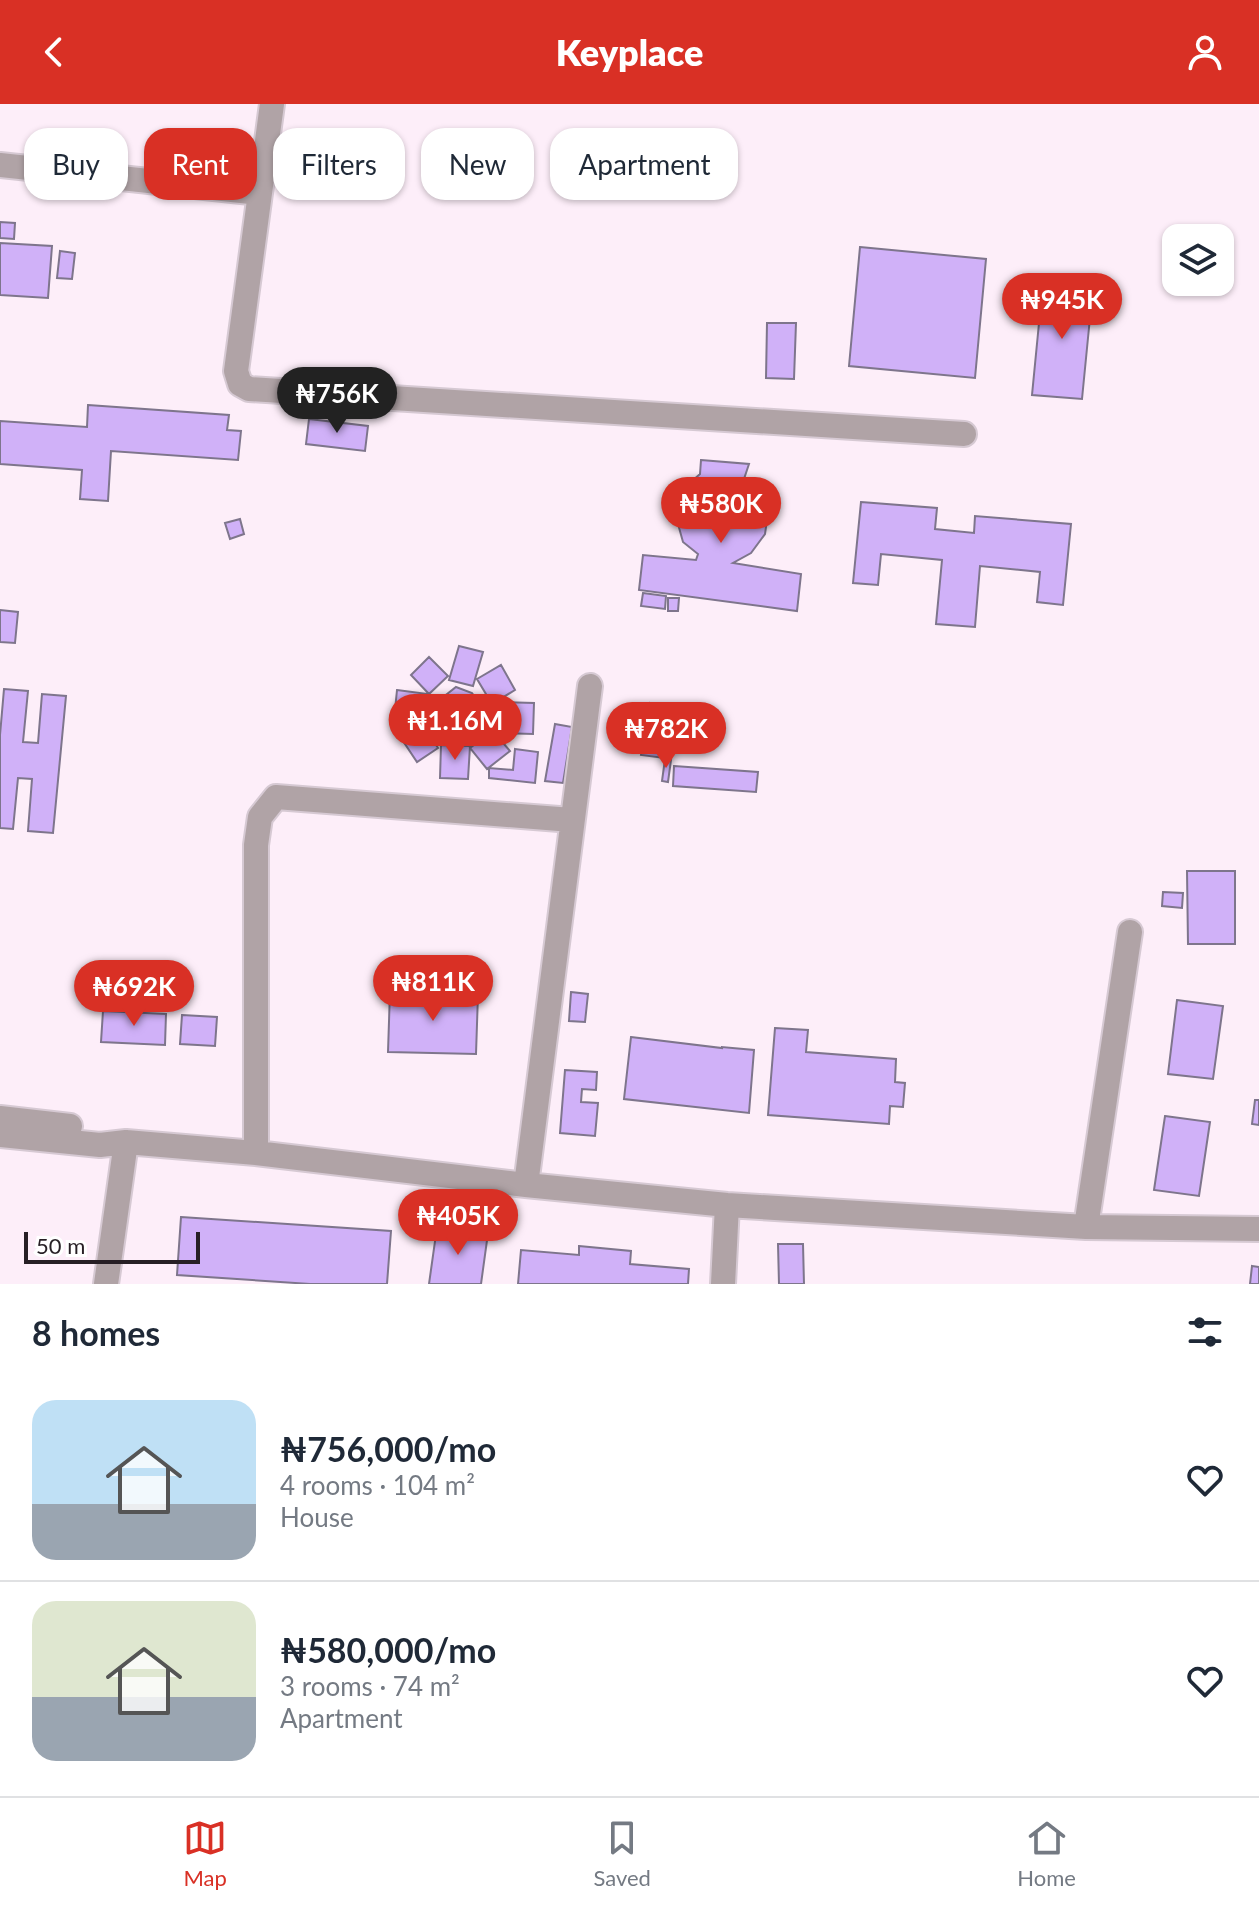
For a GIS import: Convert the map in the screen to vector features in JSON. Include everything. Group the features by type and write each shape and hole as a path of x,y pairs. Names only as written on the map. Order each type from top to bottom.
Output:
{"street":[{"path":"272,104 236,371 240,384 249,389 964,434"},
{"path":"0,165 259,193"},
{"path":"526,1185 590,686"},
{"path":"256,1153 256,845 260,817 276,797 572,820"},
{"path":"1086,1227 1130,932"},
{"path":"0,1118 102,1130 126,1142"},
{"path":"0,1135 100,1145 126,1142 256,1153 727,1205 1086,1227 1259,1229"},
{"path":"106,1284 126,1142"},
{"path":"723,1284 727,1205"}],"building":[{"path":"0,222 15,223 14,239 0,238"},
{"path":"0,243 52,246 48,298 0,295"},
{"path":"860,247 986,259 975,378 849,366"},
{"path":"60,251 75,253 72,279 57,278"},
{"path":"1043,282 1093,287 1082,399 1032,395"},
{"path":"767,323 796,323 794,379 766,378"},
{"path":"88,405 229,415 227,430 241,431 238,460 111,451 108,501 80,499 82,470 0,464 0,421 87,427"},
{"path":"309,419 368,426 365,451 306,444"},
{"path":"701,460 749,464 744,479 764,500 768,513 765,534 751,553 733,563 801,574 797,611 639,590 643,555 696,560 698,554 683,542 678,524 679,502 685,487 700,474"},
{"path":"861,502 937,508 935,529 974,533 975,516 1071,524 1063,605 1037,602 1040,572 980,566 975,627 936,624 942,560 881,554 878,585 853,583"},
{"path":"240,519 244,534 230,539 225,523"},
{"path":"643,593 666,596 665,609 641,606"},
{"path":"668,598 679,598 678,611 668,611"},
{"path":"0,610 18,612 15,643 0,642"},
{"path":"459,646 483,652 473,686 449,680"},
{"path":"429,657 448,676 429,694 411,675"},
{"path":"501,665 515,690 492,704 477,679"},
{"path":"456,687 472,693 482,707 482,723 466,737 449,734 435,720 437,702"},
{"path":"4,689 28,691 23,742 38,743 42,694 66,696 53,833 28,831 32,779 18,778 13,829 0,828 0,735"},
{"path":"397,690 428,694 424,724 394,720"},
{"path":"496,702 534,703 533,734 495,733"},
{"path":"650,703 673,707 664,758 641,755"},
{"path":"422,724 438,748 417,762 401,738"},
{"path":"555,724 572,727 563,783 545,781"},
{"path":"493,731 510,751 487,769 470,748"},
{"path":"441,745 470,746 468,779 440,778"},
{"path":"515,749 538,752 535,783 489,778 489,768 513,770"},
{"path":"665,759 671,760 668,782 662,781"},
{"path":"674,766 758,772 756,792 673,786"},
{"path":"1187,871 1235,871 1235,944 1188,944"},
{"path":"1163,892 1183,893 1182,908 1162,906"},
{"path":"390,991 478,994 476,1054 388,1052"},
{"path":"571,992 588,994 585,1022 569,1021"},
{"path":"1177,1000 1223,1006 1213,1079 1168,1074"},
{"path":"103,1011 166,1014 165,1045 101,1042"},
{"path":"182,1015 217,1017 215,1046 180,1044"},
{"path":"775,1028 808,1030 806,1052 896,1059 895,1082 905,1083 903,1107 890,1106 889,1124 768,1115"},
{"path":"631,1037 754,1050 749,1113 624,1099"},
{"path":"565,1070 597,1072 596,1090 582,1089 581,1102 598,1103 595,1136 560,1133"},
{"path":"1255,1100 1259,1100 1259,1125 1252,1124"},
{"path":"1165,1116 1210,1122 1199,1196 1154,1190"},
{"path":"181,1217 391,1231 387,1284 310,1284 177,1275"},
{"path":"437,1227 488,1233 481,1284 429,1284"},
{"path":"778,1244 803,1244 804,1284 779,1284"},
{"path":"579,1246 631,1251 630,1264 689,1269 688,1284 518,1284 521,1250 579,1255"},
{"path":"1252,1266 1259,1267 1259,1284 1250,1284"}]}
